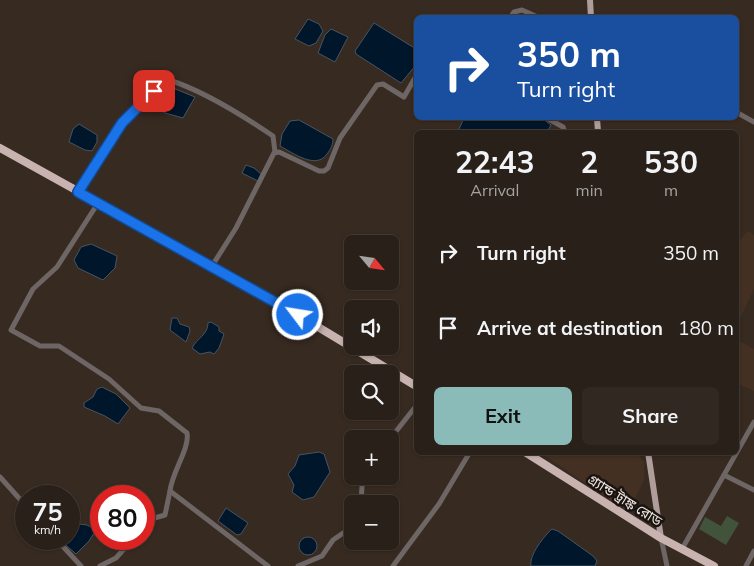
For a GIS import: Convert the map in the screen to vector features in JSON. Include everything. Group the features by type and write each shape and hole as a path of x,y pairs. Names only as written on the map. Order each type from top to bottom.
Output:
{"highway":[{"path":"0,148 212,266 414,385"},
{"name":"গ্র্যান্ড ট্রাঙ্ক রোড","path":"530,455 661,538 714,566"}],"main road":[{"path":"590,0 591,15"},
{"path":"648,455 661,538"}],"street":[{"path":"512,15 514,12 522,10 533,15"},
{"path":"78,192 122,123 163,82 169,80 214,101 273,136 276,152 236,228 212,266"},
{"path":"276,152 324,171 328,168 340,138 377,85 383,84 404,97 414,80"},
{"path":"739,114 754,122"},
{"path":"551,120 563,127 564,130"},
{"path":"98,203 57,267 33,289 11,330 40,346 59,346 109,379 132,402 141,408 159,411 187,432 187,444 171,482 165,515 155,518"},
{"path":"397,430 414,409"},
{"path":"739,448 754,422"},
{"path":"747,434 754,438"},
{"path":"393,566 439,504 468,455"},
{"path":"682,549 735,455"},
{"path":"724,475 754,490"},
{"path":"0,477 15,494"},
{"path":"170,490 268,566"},
{"path":"298,566 322,556 332,540 344,532"},
{"path":"661,538 667,566"},
{"path":"66,550 81,566"},
{"path":"100,566 116,558 123,550"},
{"path":"746,566 754,551"}],"shaded area":[{"path":"748,231 754,235 754,289 739,321 739,241"},
{"path":"739,341 754,349 754,391 739,384"},
{"path":"544,455 638,455 644,462 644,480 628,512"}],"green space":[{"path":"727,516 739,523 726,545 699,529 705,517 721,526"}],"water":[{"path":"308,19 319,24 323,31 316,43 309,46 295,39"},
{"path":"374,23 414,48 414,67 401,83 356,54 355,51"},
{"path":"331,29 348,37 335,62 318,53 325,35"},
{"path":"168,86 195,97 183,118 165,113 151,104 151,98"},
{"path":"299,120 333,139 331,148 322,159 304,159 280,146 282,134 290,121"},
{"path":"463,120 545,120 551,125 548,130 459,129"},
{"path":"79,124 97,135 97,142 92,151 85,150 69,142 73,129"},
{"path":"246,165 254,168 261,174 258,181 242,173"},
{"path":"91,244 117,256 115,268 103,280 78,268 74,260 81,247"},
{"path":"172,318 177,318 180,324 189,327 190,331 186,342 170,330"},
{"path":"211,322 219,327 219,331 224,334 219,348 214,354 210,352 200,354 192,348 206,331 208,323"},
{"path":"102,387 116,394 130,408 118,424 84,407 84,403 93,397 97,389"},
{"path":"319,452 324,454 330,472 314,497 303,500 292,492 294,485 288,474 295,466 299,455"},
{"path":"226,508 248,523 241,534 237,535 218,521"},
{"path":"80,524 90,527 89,541 80,550"},
{"path":"552,529 558,531 593,556 597,561 595,566 531,566 535,551"},
{"path":"308,537 314,540 317,546 314,552 308,555 302,552 299,546 302,540"},
{"path":"71,550 80,550 76,554"}],"route":[{"path":"154,91 122,123 78,192 298,315"}]}
